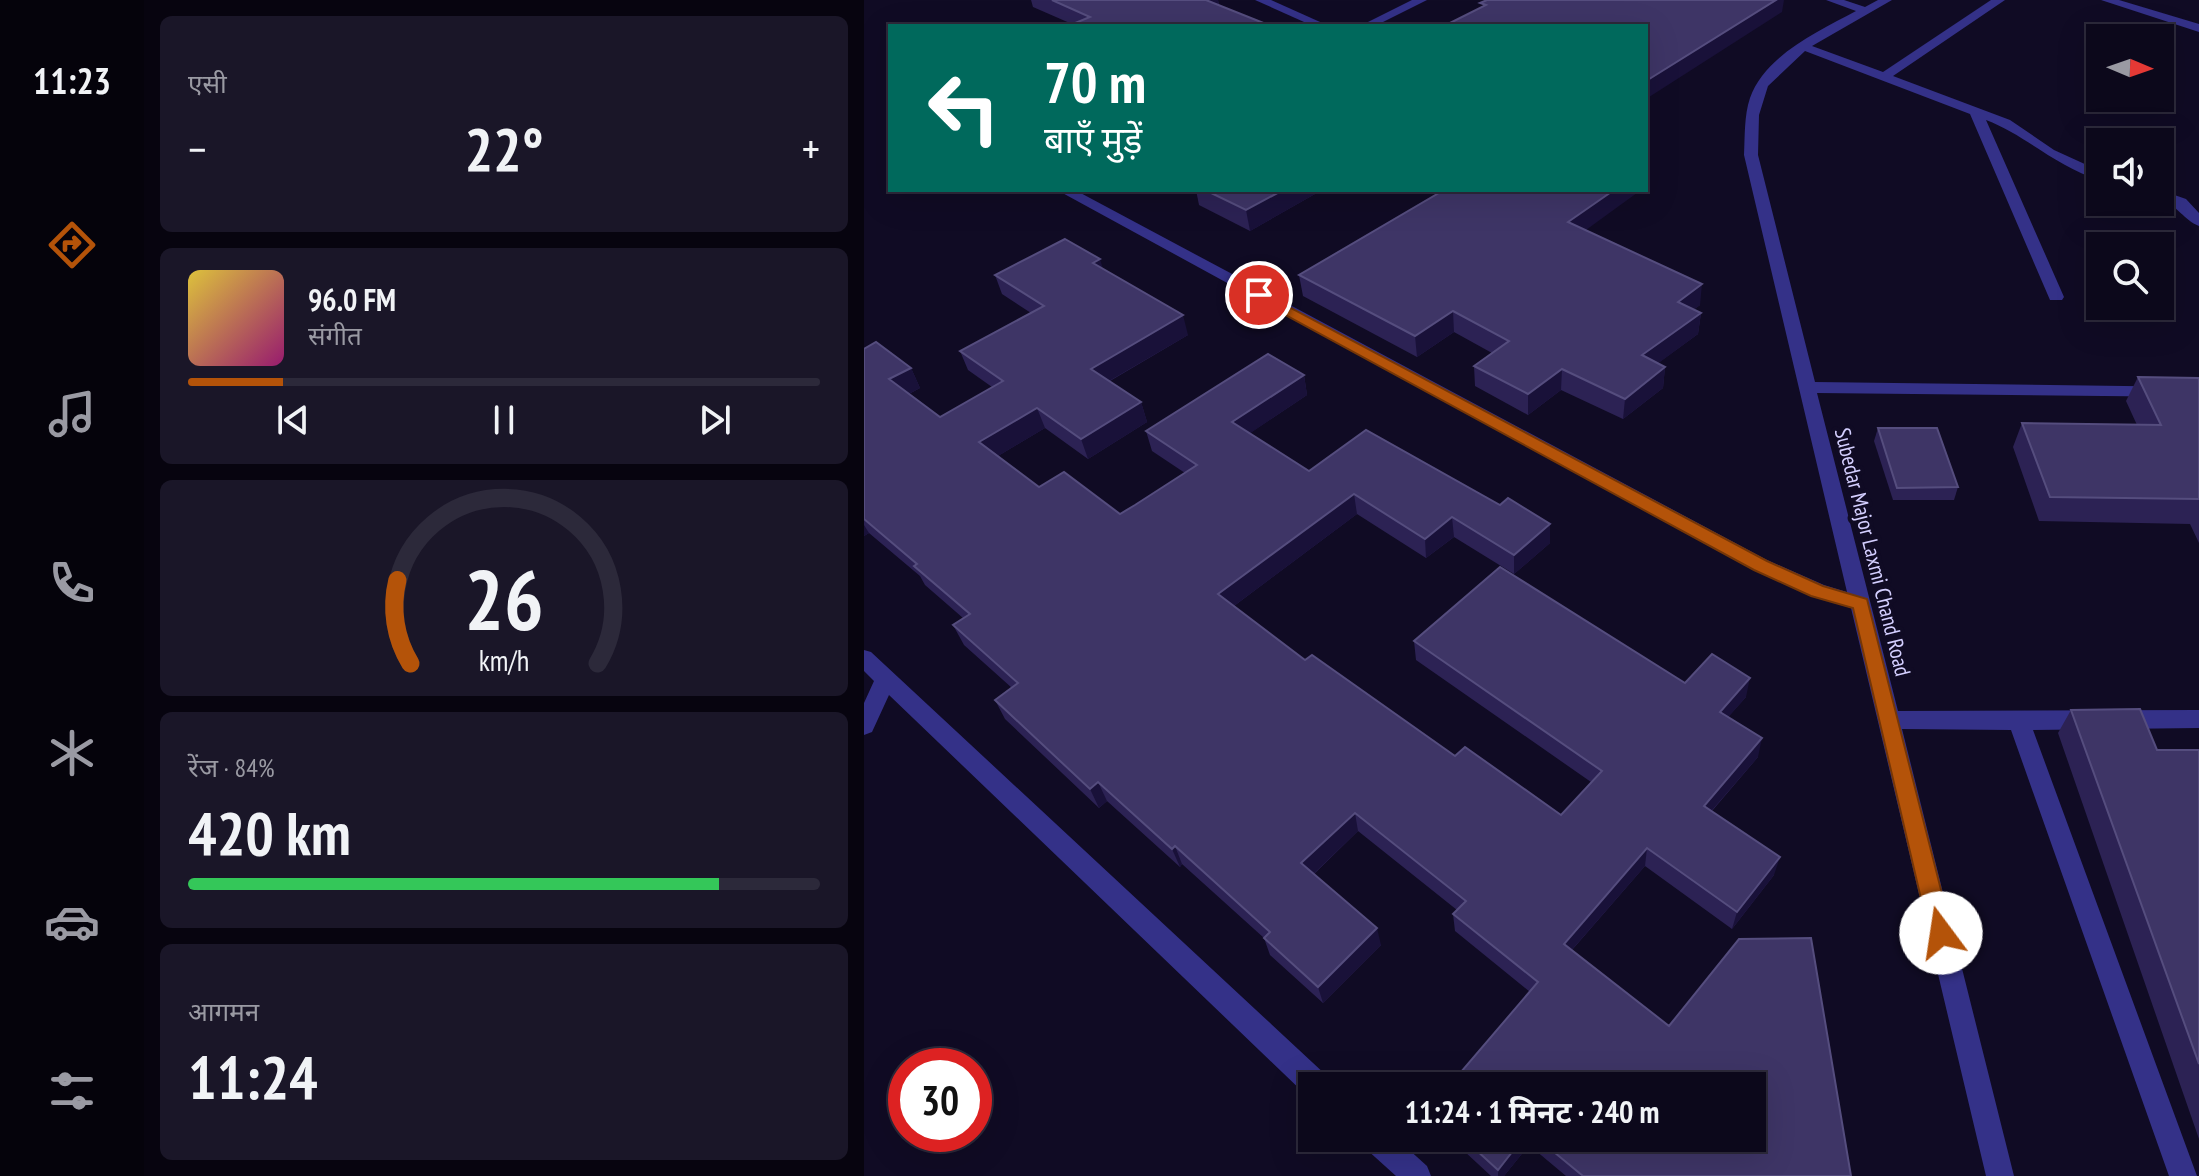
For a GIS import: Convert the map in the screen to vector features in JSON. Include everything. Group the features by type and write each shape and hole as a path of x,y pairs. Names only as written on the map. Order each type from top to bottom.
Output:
{"street":[{"path":"1261,0 1318,24"},
{"path":"1370,24 1421,0"},
{"path":"1832,0 1867,11"},
{"name":"Subedar Major Laxmi Chand Road","path":"1886,0 1804,47 1766,79 1752,115 1751,155 2000,1176"},
{"path":"1884,77 1999,0"},
{"path":"2107,0 2199,28"},
{"path":"1804,47 2005,123 2069,164 2086,171"},
{"path":"1975,110 2056,297"},
{"path":"1068,192 1760,565 1818,591 1861,603"},
{"path":"2174,199 2181,202 2199,222"},
{"path":"1808,387 2199,392"},
{"path":"864,658 1302,1072"},
{"path":"864,726 886,679"},
{"path":"1889,720 2199,719"},
{"path":"2019,721 2183,1176"},
{"path":"1390,1152 1417,1176"}],"building":[{"path":"1052,0 1206,0 1266,24 1073,24 1090,17"},
{"path":"1487,0 1776,0 1648,80 1648,24 1448,24 1486,5 1480,3"},
{"path":"1209,192 1279,192 1246,210"},
{"path":"1441,192 1611,192 1568,222 1702,284 1678,302 1701,313 1642,355 1665,367 1625,399 1562,369 1528,394 1474,366 1509,341 1453,311 1415,336 1299,275"},
{"path":"1065,239 1100,259 1093,263 1183,315 1091,369 1141,402 1081,439 1037,408 979,442 1039,487 1064,472 1120,514 1197,465 1146,431 1268,354 1304,375 1232,422 1309,471 1366,430 1500,505 1508,498 1550,524 1514,555 1452,517 1425,539 1354,494 1218,594 1305,660 1312,655 1455,756 1465,747 1561,815 1602,771 1414,641 1500,567 1685,683 1712,654 1750,678 1720,712 1762,738 1704,806 1780,857 1737,912 1647,848 1564,944 1669,1026 1739,939 1811,938 1851,1176 1583,1176 1554,1152 1766,1152 1766,1072 1461,1072 1538,982 1453,914 1466,901 1355,813 1301,863 1377,928 1318,987 1264,938 1270,932 1175,846 1172,849 1098,782 1090,789 995,700 1018,683 953,625 970,614 864,519 864,349 876,342 911,368 889,379 940,417 1003,381 960,351 1044,306 995,275"},
{"path":"2138,377 2199,378 2199,499 2050,497 2022,423 2161,425"},
{"path":"1878,428 1937,428 1958,487 1897,488"},
{"path":"2140,709 2157,750 2199,750 2199,1064 2071,710"},
{"path":"1478,1152 1512,1152 1498,1170"}],"route":[{"path":"1259,295 1760,565 1818,591 1861,603 1941,933"}]}
